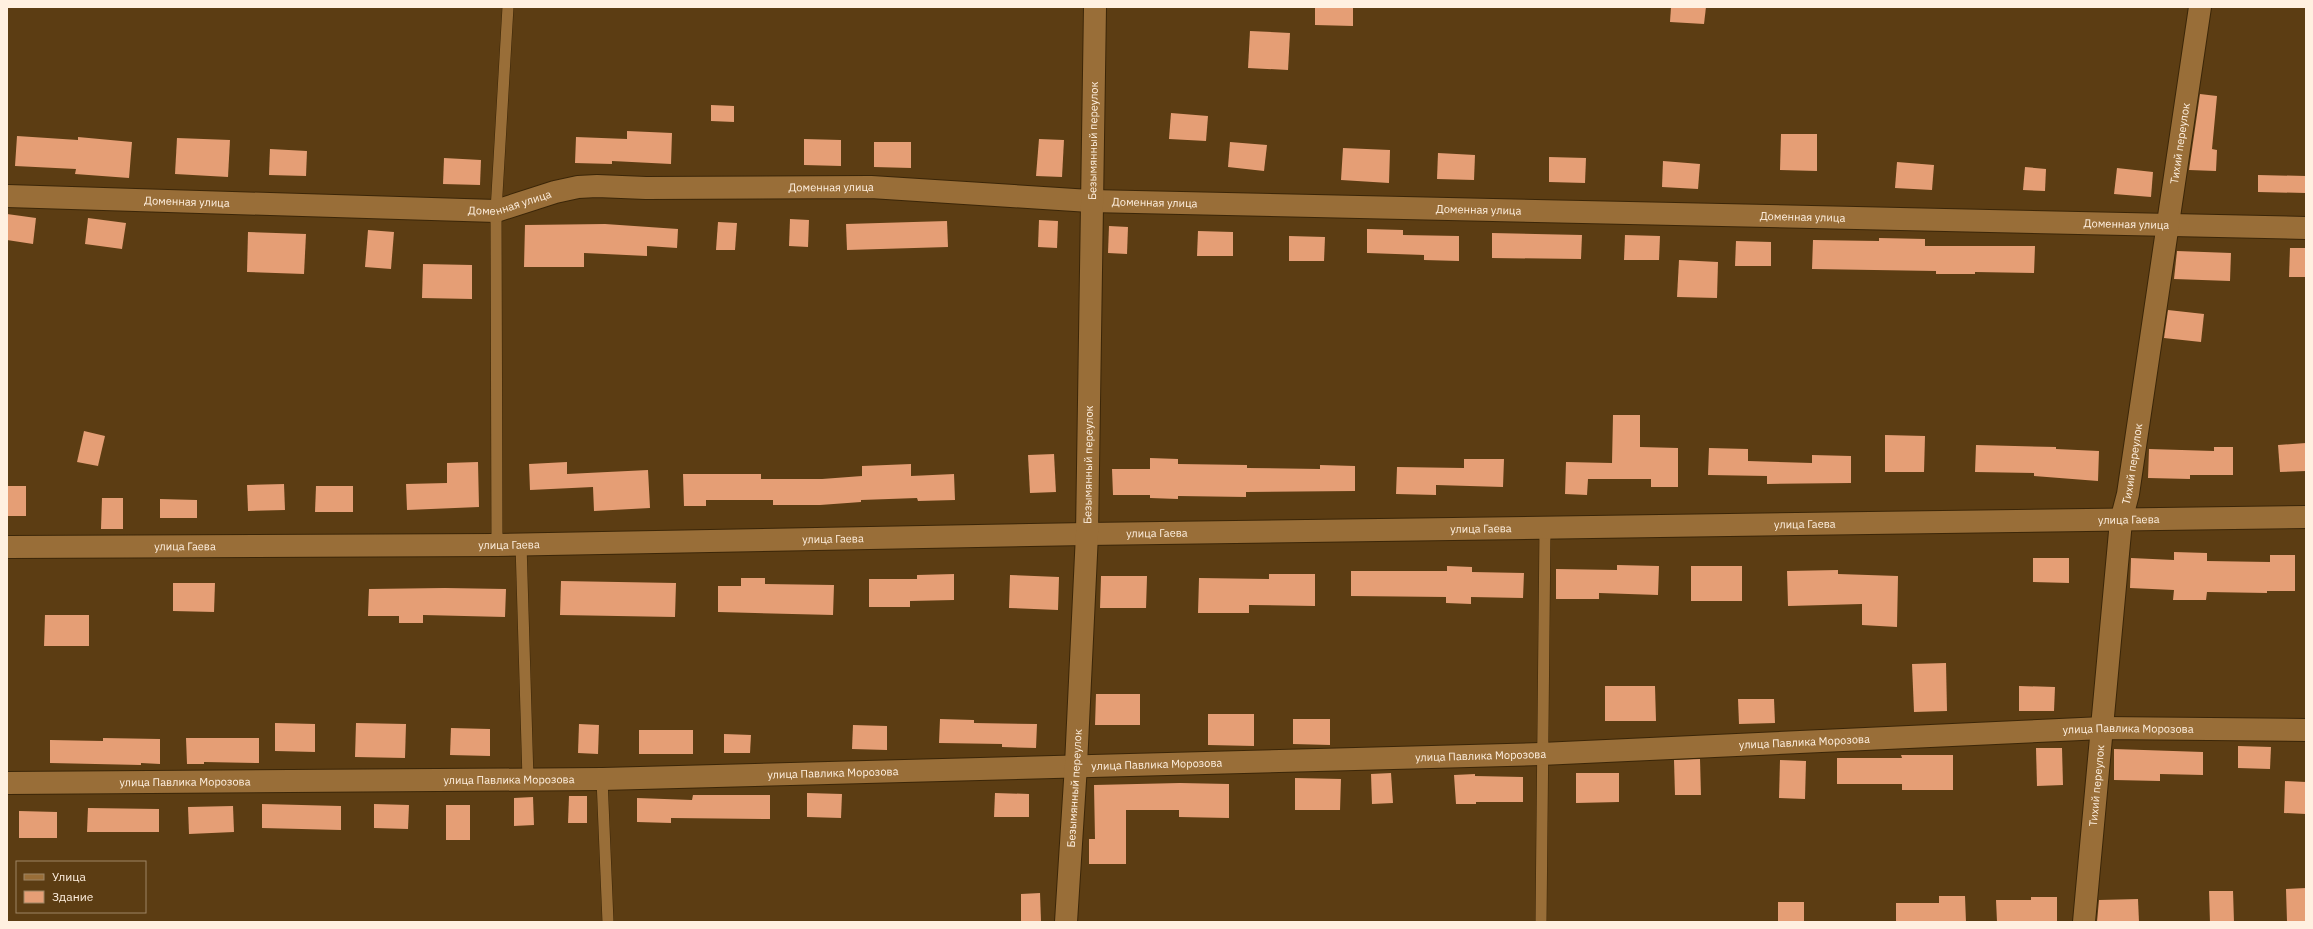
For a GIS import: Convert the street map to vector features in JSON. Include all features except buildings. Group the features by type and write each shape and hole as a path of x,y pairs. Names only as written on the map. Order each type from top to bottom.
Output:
{"street":[{"name":"Безымянный переулок","path":"1066,922 1076,765 1087,534 1090,201 1095,7"},
{"name":"Тихий переулок","path":"2084,922 2121,521 2128,494 2200,7"},
{"name":"Доменная улица","path":"7,196 496,211 555,192 578,187 871,187 1090,201 2167,223 2306,228"},
{"name":"улица Гаева","path":"7,547 497,545 1087,534 2121,521 2306,517"},
{"name":"улица Павлика Морозова","path":"7,782 528,778 602,779 1076,765 1541,754 2103,728 2306,730"}],"lane":[{"path":"497,545 496,211 508,7"},
{"path":"1541,922 1541,754 1545,529"},
{"path":"521,544 528,778"},
{"path":"602,779 608,922"}]}
